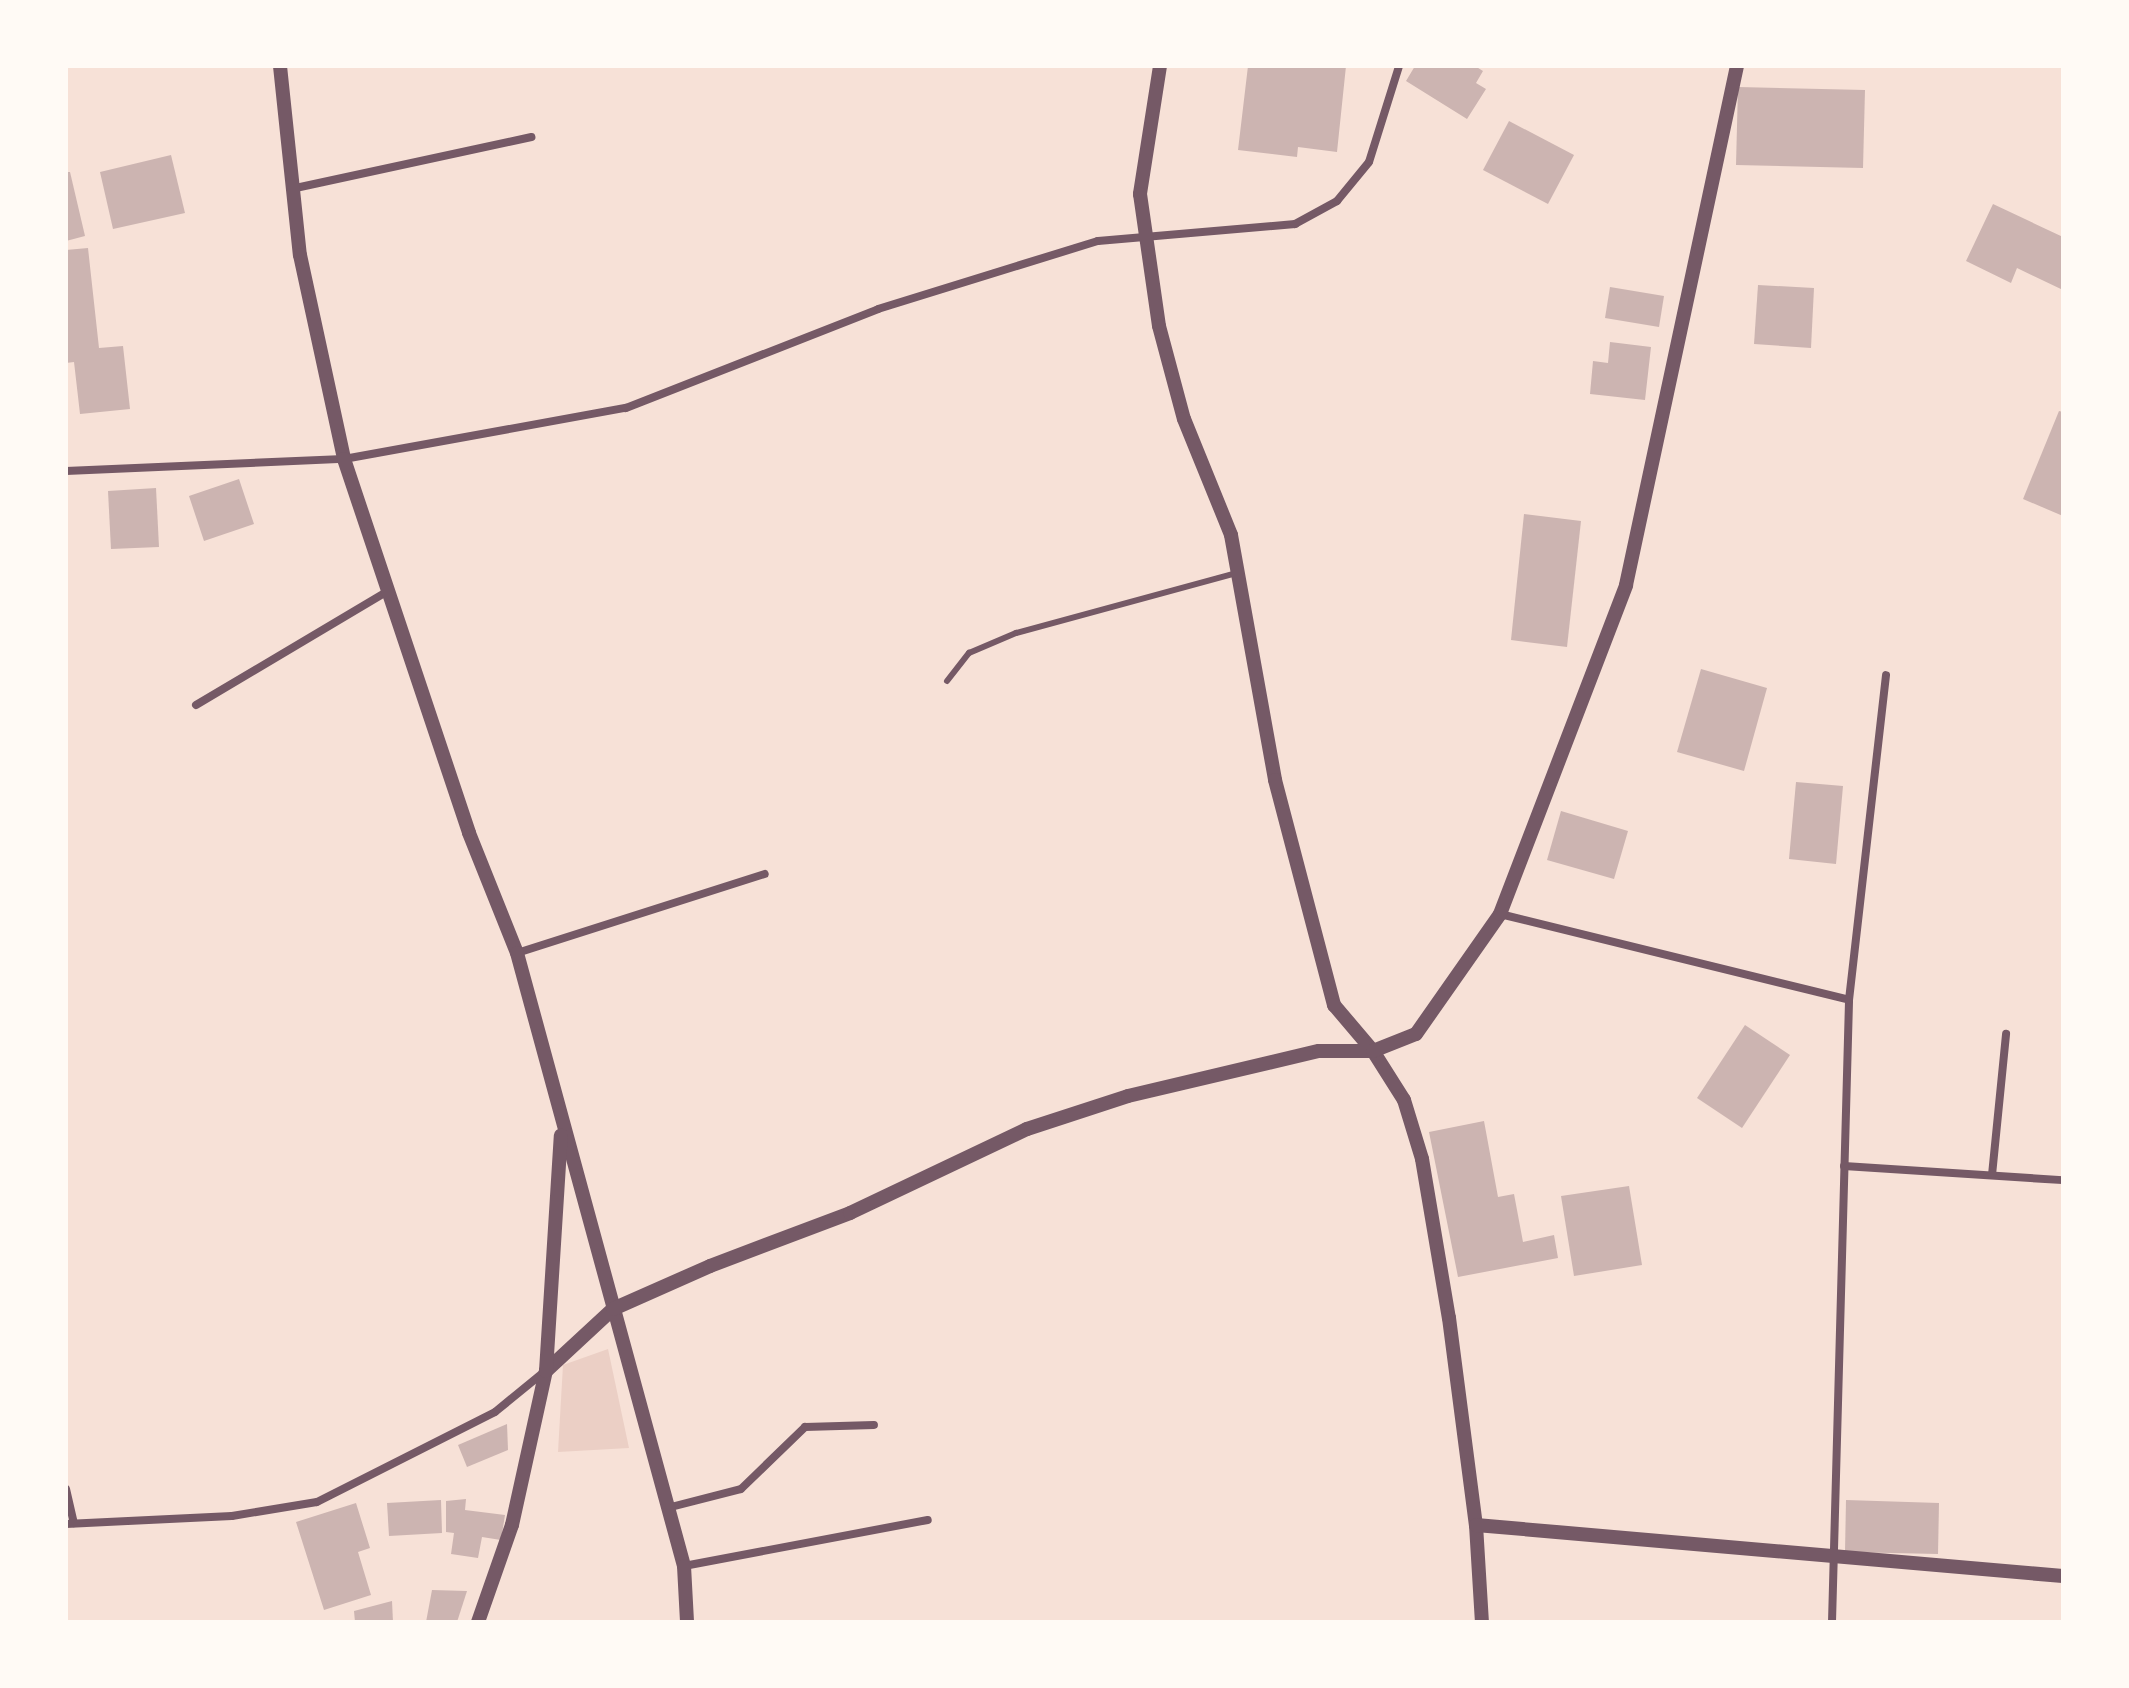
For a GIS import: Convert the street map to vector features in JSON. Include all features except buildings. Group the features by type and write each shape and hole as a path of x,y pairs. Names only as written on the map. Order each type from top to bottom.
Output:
{"street":[{"path":"280,66 290,189 300,255 344,459 469,833 517,953 684,1566 687,1622"},
{"path":"1160,66 1140,194 1159,326 1184,419 1231,535 1275,780 1334,1005 1373,1051 1404,1100 1422,1159 1449,1318 1476,1525 1482,1622"},
{"path":"66,471 344,459 626,408 878,309 1098,241 1295,224 1337,201 1369,162 1399,66"},
{"path":"66,1489 70,1523 232,1516 317,1502 495,1412 546,1371 613,1309 710,1266 850,1213 1027,1129 1128,1096 1319,1051 1373,1051 1416,1034 1500,914 1626,585 1737,66"},
{"path":"290,189 531,137"},
{"path":"196,705 386,592"},
{"path":"1832,1622 1849,1000 1886,675"},
{"path":"517,953 765,874"},
{"path":"1500,914 1849,1000"},
{"path":"1992,1175 2006,1034"},
{"path":"478,1622 512,1525 546,1371 562,1123"},
{"path":"1844,1166 2063,1180"},
{"path":"667,1508 741,1489 805,1427 874,1425"},
{"path":"684,1566 928,1520"},
{"path":"1476,1525 2063,1576"}],"lane":[{"path":"947,681 969,653 1016,633 1238,573"}],"shaded area":[{"path":"608,1349 629,1448 558,1452 563,1365"}]}
